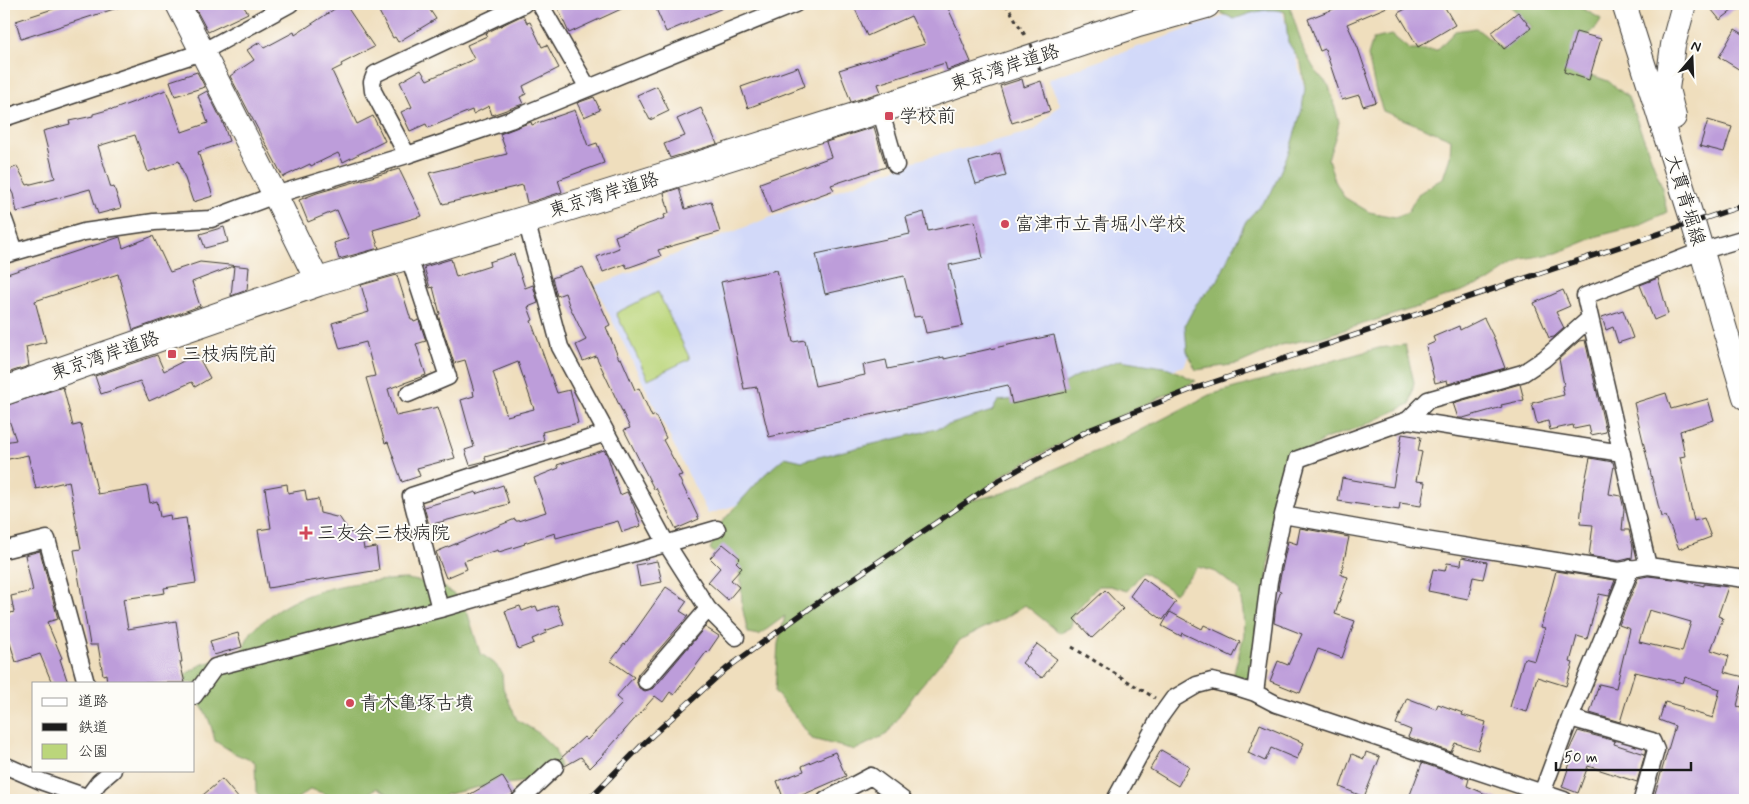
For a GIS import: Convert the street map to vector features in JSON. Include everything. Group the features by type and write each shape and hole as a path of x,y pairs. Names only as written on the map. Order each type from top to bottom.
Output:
{"highway":[{"name":"東京湾岸道路","path":"4,391 318,282 526,220 880,109 1138,24 1206,4"}],"street":[{"path":"178,4 276,195 318,282"},
{"path":"4,118 202,52 290,4"},
{"path":"407,155 373,91 372,82 375,74 524,4"},
{"path":"540,4 588,88"},
{"path":"4,220 10,253 84,232 154,222 211,219 276,195 407,155 510,120 795,4"},
{"name":"大貫青堀線","path":"1624,4 1693,222 1745,398"},
{"path":"1684,4 1673,46 1667,89 1696,209 1693,222"},
{"path":"880,109 896,165"},
{"path":"526,220 560,347 666,543 708,609 736,637"},
{"path":"1648,566 1585,296 1701,251 1745,238"},
{"path":"408,254 448,377 408,394"},
{"path":"1255,693 1269,581 1282,515 1298,459 1408,420 1428,400 1524,373 1544,359 1590,318"},
{"path":"1408,420 1622,454"},
{"path":"440,609 411,496 606,433"},
{"path":"1282,515 1619,571 1648,566 1745,579"},
{"path":"195,695 215,667 440,609 717,529"},
{"path":"4,547 7,549 47,539 86,682"},
{"path":"1536,794 1570,718 1631,568"},
{"path":"646,681 708,609"},
{"path":"1115,800 1160,717 1173,699 1197,685 1212,681 1255,693 1276,704 1536,794 1564,800"},
{"path":"1570,718 1652,741 1656,750 1642,800"},
{"path":"4,765 46,776 91,799 99,782 111,772"},
{"path":"520,800 555,767"},
{"path":"826,800 871,776 903,800"}],"path":[{"path":"1006,4 1031,44 1041,74"},
{"path":"1072,647 1168,706"}],"shaded area":[{"name":"富津市立青堀小学校","path":"1258,4 1280,4 1312,113 1184,366 708,514 595,286 914,161 1034,131 1060,104 1048,79"}],"green space":[{"path":"1224,4 1289,4 1304,51 1315,70 1329,86 1339,122 1328,159 1335,181 1344,197 1369,212 1395,217 1408,212 1418,194 1443,178 1450,157 1451,139 1383,111 1375,88 1368,56 1373,39 1392,35 1410,50 1437,50 1455,31 1476,28 1502,49 1532,27 1508,4 1575,4 1601,19 1596,28 1577,45 1580,71 1608,81 1628,97 1661,184 1667,212 1637,226 1598,236 1557,253 1522,259 1489,281 1415,308 1321,337 1281,345 1238,364 1196,370 1187,351 1185,325 1196,304 1218,280 1246,221 1271,193 1290,149 1302,109 1305,88 1301,63 1288,42 1285,12 1266,10 1234,19 1221,13"},
{"path":"658,292 690,359 648,379 616,313"},
{"path":"1405,345 1414,382 1410,404 1363,426 1325,439 1296,459 1275,488 1271,546 1255,678 1240,683 1233,676 1244,635 1243,612 1239,590 1216,572 1198,567 1175,593 1143,572 1127,591 1110,586 1098,586 1074,613 1071,627 1060,633 1025,605 1005,618 961,639 919,688 887,734 855,750 812,739 775,692 778,644 785,616 759,635 748,633 742,606 741,581 736,559 717,556 710,549 721,523 764,475 785,457 802,461 936,429 992,411 998,401 1043,396 1077,376 1120,360 1169,368 1196,381 1060,444 1006,473 970,501 1006,492 1122,440 1209,395 1379,348"},
{"path":"406,579 438,584 458,597 468,614 480,653 494,663 502,672 503,688 517,720 537,732 555,749 560,767 540,780 479,787 445,795 441,800 400,800 377,788 358,800 342,800 311,789 295,800 263,800 256,792 255,762 236,754 215,741 208,718 195,699 195,682 186,682 186,674 203,664 238,653 242,650 256,627 296,600 332,588"}],"building":[{"path":"68,4 120,4 120,7 21,39 16,21"},
{"path":"193,4 242,4 248,13 208,32"},
{"path":"342,4 345,4 374,47 341,64 342,66 332,71 357,124 373,116 385,141 343,162 338,153 283,177 230,76 254,60 247,50 260,42 264,48 294,32 295,35"},
{"path":"375,4 426,4 436,19 398,42 395,37 393,38"},
{"path":"556,4 632,4 569,33"},
{"path":"654,4 732,4 666,32"},
{"path":"853,4 946,4 971,62 947,70 945,63 878,84 881,92 851,102 839,70 925,44 911,16 867,36"},
{"path":"1334,4 1394,4 1347,24 1358,48 1376,102 1363,106 1359,95 1342,100 1325,49 1320,51 1308,19 1336,8"},
{"path":"1415,4 1443,4 1455,25 1418,47 1398,13"},
{"path":"1707,4 1741,4 1720,20"},
{"path":"1518,12 1531,28 1504,49 1491,33"},
{"path":"523,15 527,23 530,22 542,47 547,45 559,68 523,86 526,94 520,97 523,104 492,115 489,106 473,114 472,110 428,128 426,124 410,131 401,112 412,107 400,82 421,70 427,80 474,59 467,45 487,36 486,33"},
{"path":"1735,29 1745,35 1745,73 1719,57"},
{"path":"1576,32 1601,39 1589,80 1564,72"},
{"path":"798,67 805,86 748,108 741,87"},
{"path":"197,72 205,87 175,96 170,81"},
{"path":"1022,79 1024,87 1041,81 1050,111 1012,123 1000,86"},
{"path":"657,86 669,111 650,120 637,95"},
{"path":"166,90 182,132 208,123 198,96 207,91 223,123 229,141 198,152 213,196 193,202 179,161 148,172 135,135 98,146 111,188 114,187 121,208 98,214 90,189 36,204 37,206 17,212 13,194 4,178 4,173 17,166 27,185 55,178 43,131 70,124 69,121 112,110"},
{"path":"594,97 600,110 584,117 577,103"},
{"path":"701,108 717,144 670,158 664,144 685,136 677,119"},
{"path":"575,110 588,146 597,143 604,163 558,180 562,192 527,203 523,185 443,204 429,173 507,154 500,134 531,122 532,125"},
{"path":"1708,120 1732,127 1724,152 1700,146"},
{"path":"874,127 886,167 831,185 834,190 771,213 760,183 831,157 826,142"},
{"path":"1000,153 1006,176 976,184 969,162"},
{"path":"399,169 422,216 373,230 379,248 339,259 334,243 349,238 337,210 308,222 299,200"},
{"path":"679,188 685,209 711,201 720,232 658,250 661,256 627,268 625,264 603,272 597,257 619,248 615,236 665,218 664,215 669,213 664,193"},
{"path":"924,212 928,231 975,221 983,258 949,265 963,326 926,333 922,316 914,317 904,276 825,294 816,254 910,234 906,217"},
{"path":"224,227 228,242 205,248 200,234"},
{"path":"153,236 170,272 200,262 249,267 247,290 231,296 234,266 192,282 200,306 133,330 118,274 35,301 46,342 26,347 29,366 7,373 4,356 4,275 120,237 123,248"},
{"path":"514,254 525,288 533,285 538,303 528,307 533,320 531,321 557,393 570,390 578,423 542,432 544,440 485,457 486,461 470,465 465,450 474,447 461,400 474,396 474,391 465,360 454,363 438,315 440,314 433,287 430,288 424,267 451,259 456,277 490,266 489,262","holes":["518,362 534,409 507,416 493,372"]},
{"path":"583,267 610,325 606,327 619,359 621,358 635,390 639,388 652,417 655,415 666,438 663,440 682,475 678,476 699,519 676,529 624,430 630,428 596,356 583,361 576,345 586,340 565,293 557,296 552,278"},
{"path":"777,270 793,342 805,340 815,386 865,375 863,365 886,360 888,369 1054,335 1067,392 1012,404 1008,385 769,437 757,387 744,389 721,282"},
{"path":"397,275 411,320 414,322 419,320 426,341 416,344 426,375 388,389 396,416 438,407 455,458 417,468 420,476 402,482 388,442 385,443 366,378 375,376 366,342 340,349 332,323 369,312 361,285"},
{"path":"1658,278 1668,314 1654,320 1640,285"},
{"path":"1563,290 1570,306 1556,312 1564,328 1554,337 1549,338 1534,303"},
{"path":"1623,310 1633,338 1618,343 1613,327 1606,330 1602,317"},
{"path":"1484,318 1505,368 1448,384 1447,380 1435,383 1426,346 1435,342 1433,337 1459,326 1460,330"},
{"path":"1585,340 1606,432 1591,435 1589,426 1574,429 1573,425 1550,430 1548,421 1537,424 1532,403 1564,395 1559,359 1579,341"},
{"path":"197,354 210,378 195,387 192,382 149,401 140,381 101,394 95,376 157,355 164,371"},
{"path":"1520,384 1524,400 1458,418 1453,403"},
{"path":"63,387 73,426 81,424 98,494 147,486 150,503 157,501 160,517 170,515 171,520 186,518 196,583 164,588 165,593 123,599 128,629 176,621 182,662 180,662 185,682 107,682 106,674 103,675 98,645 90,645 74,550 81,549 69,481 36,489 28,455 4,460 4,442 16,440 4,406"},
{"path":"1666,393 1671,409 1708,399 1714,420 1680,431 1685,456 1680,457 1694,521 1704,518 1711,537 1679,549 1666,516 1661,517 1634,403"},
{"path":"1402,434 1421,437 1418,451 1422,452 1416,481 1425,482 1421,506 1400,503 1399,510 1338,501 1342,478 1393,487"},
{"path":"604,450 620,495 627,492 641,526 622,532 618,521 556,538 555,533 499,552 498,550 464,561 467,569 446,578 436,552 515,519 518,521 546,512 534,478 559,468 557,465"},
{"path":"1590,458 1613,462 1609,494 1621,496 1624,509 1622,530 1629,530 1633,547 1632,558 1619,561 1589,556 1593,525 1580,524 1583,491"},
{"path":"287,484 288,493 305,490 307,501 318,499 320,513 340,518 350,533 361,531 364,549 376,547 379,570 268,588 258,530 271,528 265,488"},
{"path":"503,485 509,504 429,525 424,507"},
{"path":"1300,528 1349,537 1341,575 1348,577 1335,614 1355,621 1342,658 1318,649 1300,693 1270,681 1278,661 1288,665 1302,634 1274,623 1276,605 1281,591 1278,590 1279,583 1288,541 1297,544"},
{"path":"723,544 740,558 736,562 742,568 731,580 739,587 728,600 708,582 720,568 710,558"},
{"path":"40,551 58,619 47,622 62,658 60,659 68,682 52,682 40,654 16,662 8,637 4,638 4,615 14,612 11,596 33,591 25,555"},
{"path":"1462,557 1487,562 1483,579 1473,577 1468,599 1428,591 1433,569 1445,571 1447,563 1461,565"},
{"path":"657,561 662,582 640,586 636,565"},
{"path":"1556,571 1615,580 1609,596 1599,594 1587,639 1577,636 1570,662 1573,663 1566,686 1537,677 1527,712 1510,707 1524,658 1535,661 1545,628 1541,627"},
{"path":"1648,576 1681,580 1704,586 1704,584 1728,587 1718,616 1723,618 1711,650 1729,656 1724,672 1744,677 1737,706 1745,708 1745,800 1653,800 1675,726 1659,720 1665,702 1713,718 1720,689 1685,677 1683,683 1635,672 1620,722 1590,713 1599,684 1616,688 1630,629 1619,625 1638,578","holes":["1649,610 1691,622 1682,652 1639,642"]},
{"path":"1143,578 1176,602 1163,620 1130,596"},
{"path":"666,587 687,601 680,611 688,616 638,674 636,680 639,688 645,691 654,688 705,627 719,636 674,695 670,692 663,702 655,696 590,768 581,757 565,766 560,759 584,737 587,740 623,703 616,697 634,677 611,661 625,645"},
{"path":"1105,590 1123,609 1092,638 1074,619"},
{"path":"557,605 564,624 545,631 546,633 532,639 534,643 518,649 505,611 520,606 522,611 536,606 538,611"},
{"path":"1170,612 1202,629 1204,625 1240,642 1233,657 1182,633 1181,636 1162,626"},
{"path":"238,633 242,647 214,655 210,641"},
{"path":"1037,644 1057,659 1042,678 1022,663"},
{"path":"1407,698 1436,709 1438,704 1463,713 1462,715 1486,722 1478,750 1455,743 1451,752 1408,737 1411,730 1396,724"},
{"path":"1260,724 1304,743 1297,759 1271,748 1265,761 1248,753"},
{"path":"1578,731 1615,741 1614,744 1645,754 1637,782 1588,766 1578,793 1562,787 1570,763 1564,761"},
{"path":"1161,750 1189,766 1178,786 1150,769"},
{"path":"835,752 846,776 791,800 784,800 777,781 804,771 802,766"},
{"path":"1366,752 1380,757 1364,797 1340,787 1352,754 1364,759"},
{"path":"1422,763 1469,779 1467,786 1500,800 1408,800"},
{"path":"502,776 513,794 511,796 503,800 460,800"},
{"path":"222,779 240,800 197,800"}],"railway":[{"path":"588,800 644,743 726,669 813,606 996,482 1089,430 1190,390 1745,205"}],"place":[{"name":"学校前","path":"889,116"},
{"name":"富津市立青堀小学校","path":"1005,224"},
{"name":"三枝病院前","path":"172,354"},
{"name":"三友会三枝病院","path":"306,533"},
{"name":"青木亀塚古墳","path":"350,703"}]}
